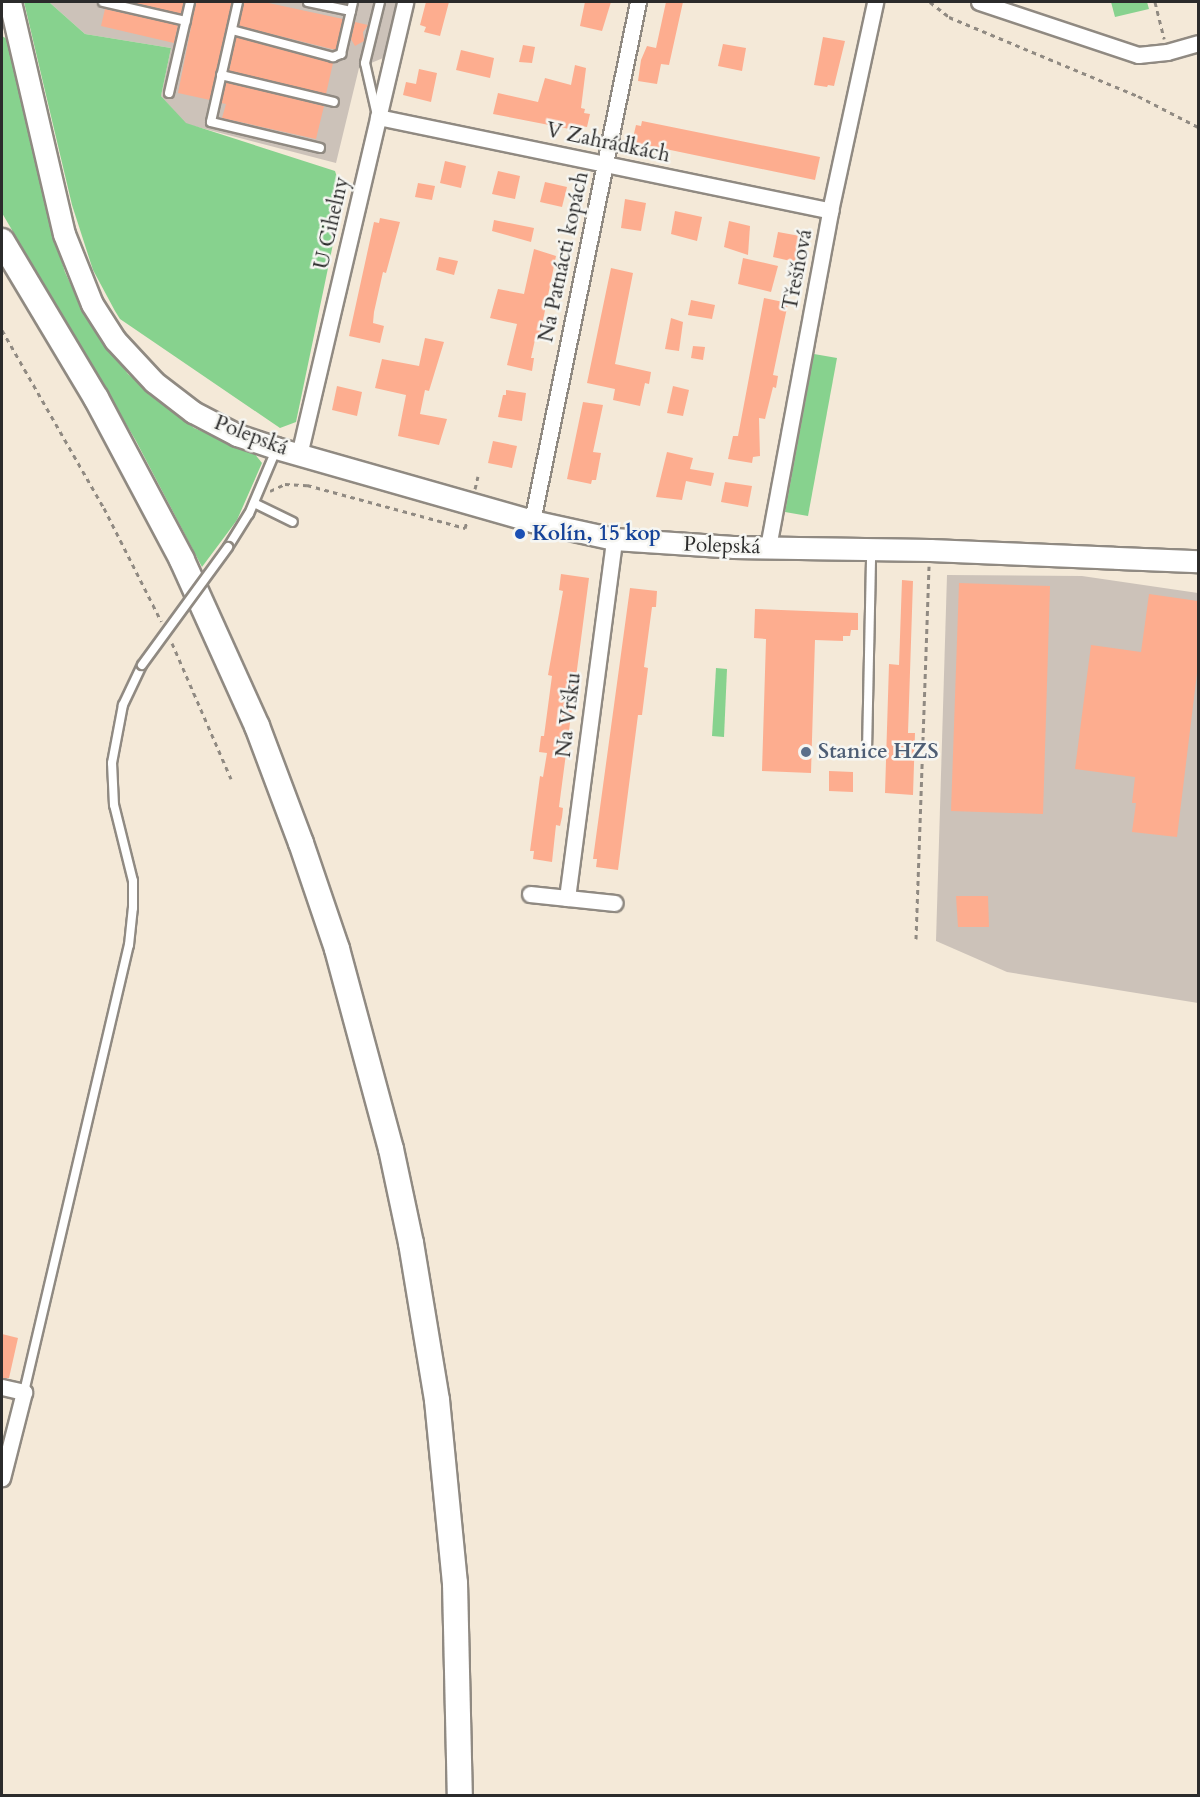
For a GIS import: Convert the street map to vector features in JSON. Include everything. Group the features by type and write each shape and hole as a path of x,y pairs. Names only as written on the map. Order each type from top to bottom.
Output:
{"main road":[{"name":"Polepská","path":"10,2 64,234 83,284 102,321 128,355 154,382 194,412 237,435 532,521 614,538 669,544 930,550 1198,561"},
{"path":"2,241 96,398 152,500 197,591 257,726 301,843 337,949 391,1149 411,1243 437,1400 455,1583 460,1796"}],"street":[{"name":"U Cihelny","path":"300,455 405,2"},
{"name":"Na Patnácti kopách","path":"532,521 638,2"},
{"name":"Třešňová","path":"768,547 830,211 875,2"},
{"path":"979,2 1138,55 1167,52 1198,43"},
{"name":"V Zahrádkách","path":"378,117 830,211"},
{"name":"Na Vršku","path":"567,898 614,538"},
{"path":"530,894 615,903"},
{"path":"2,1387 24,1392 2,1478"}],"lane":[{"path":"103,2 186,21"},
{"path":"170,93 190,2"},
{"path":"238,2 211,122 320,148"},
{"path":"308,2 351,11"},
{"path":"232,30 333,57 341,54 353,2"},
{"path":"378,117 365,63 380,2"},
{"path":"221,75 334,102"},
{"path":"24,1392 129,945 133,891 129,858 114,805 112,763 120,717 131,686 142,665 228,547 254,503 276,448"},
{"path":"254,503 293,522"},
{"path":"867,751 871,549"}],"path":[{"path":"930,2 949,17 1138,96 1198,127"},
{"path":"1155,2 1167,52"},
{"path":"2,330 104,508 164,628"},
{"path":"254,503 278,487 299,484 465,528 478,476"},
{"path":"916,939 930,550"},
{"path":"169,638 231,779"}],"shaded area":[{"path":"49,2 400,2 388,56 359,68 336,163 186,124 161,96 171,48 85,34"},
{"path":"947,575 1082,576 1198,593 1198,1003 1007,972 936,941"}],"green space":[{"path":"24,2 49,2 85,34 171,48 161,96 186,123 335,171 343,196 296,422 280,428 120,319 93,270 72,205"},
{"path":"1111,2 1147,2 1149,9 1115,17"},
{"path":"2,36 7,39 51,226 65,272 82,309 128,374 194,428 254,453 262,463 237,520 202,567 136,441 2,213"},
{"path":"814,354 837,358 808,516 785,512"},
{"path":"716,668 727,669 724,737 712,736"}],"building":[{"path":"128,2 184,2 181,14"},
{"path":"196,2 232,2 210,100 178,93"},
{"path":"244,2 264,2 343,19 336,50 239,26"},
{"path":"426,2 449,2 440,36 424,32 426,27 420,25"},
{"path":"585,2 611,2 602,31 580,26"},
{"path":"666,2 683,2 669,65 661,64 657,84 638,81 641,60 647,46 656,48"},
{"path":"105,9 178,25 174,43 101,26"},
{"path":"355,22 368,25 363,32 364,41 355,46 351,39"},
{"path":"236,37 333,63 326,94 229,71"},
{"path":"823,37 845,41 834,86 814,85"},
{"path":"723,44 746,48 742,71 718,66"},
{"path":"523,45 535,47 532,63 519,62"},
{"path":"461,50 494,58 490,78 456,70"},
{"path":"575,65 586,68 581,108 585,109 584,113 590,114 587,127 581,126 580,131 493,114 498,93 538,102 545,78 571,85"},
{"path":"419,69 437,73 431,102 403,95 406,82 416,84"},
{"path":"226,82 324,106 316,139 222,118 226,104 221,103"},
{"path":"642,121 820,157 815,180 632,142 636,125 641,126"},
{"path":"445,161 466,166 461,188 440,183"},
{"path":"498,171 520,176 515,199 492,194"},
{"path":"545,182 567,187 562,207 540,202"},
{"path":"418,183 435,186 432,200 415,197"},
{"path":"625,199 646,203 641,231 621,228"},
{"path":"675,211 702,217 697,241 671,234"},
{"path":"380,218 400,222 386,273 383,272 374,312 373,323 384,326 380,343 349,336 374,222 379,223"},
{"path":"494,220 534,228 531,242 492,231"},
{"path":"729,221 750,226 748,255 724,247"},
{"path":"778,232 800,236 795,262 773,257"},
{"path":"534,249 556,256 540,335 536,335 531,358 534,358 532,371 507,365 517,324 490,318 498,289 524,294"},
{"path":"439,257 458,261 454,275 436,270"},
{"path":"743,258 778,266 771,292 738,284"},
{"path":"611,268 633,273 615,364 651,372 649,384 645,383 640,406 613,400 615,389 587,383"},
{"path":"764,298 788,303 773,375 778,376 776,388 773,387 765,419 759,418 760,456 753,457 752,463 728,459 733,436 738,436"},
{"path":"691,300 715,305 712,319 688,315"},
{"path":"671,318 683,322 679,351 665,349"},
{"path":"425,338 444,342 429,391 425,390 420,414 447,419 439,445 398,436 406,395 375,388 382,359 419,366"},
{"path":"693,346 705,347 703,360 691,358"},
{"path":"337,386 362,392 357,416 332,410"},
{"path":"673,386 689,390 683,416 667,413"},
{"path":"506,390 526,393 522,421 498,417"},
{"path":"583,402 603,405 593,452 601,453 596,480 592,480 591,484 567,479"},
{"path":"493,441 517,446 512,468 488,463"},
{"path":"667,452 693,458 690,469 714,473 711,486 686,481 682,500 656,497"},
{"path":"725,482 752,486 748,507 721,502"},
{"path":"561,574 589,578 559,807 563,808 562,817 560,826 556,825 552,862 533,859 534,851 530,851 540,776 543,777 547,753 539,752 541,736 544,736 552,676 548,675 563,591 559,590"},
{"path":"902,580 913,581 908,733 915,733 913,795 885,793 889,664 899,665"},
{"path":"959,583 1050,586 1043,814 951,811"},
{"path":"630,588 657,591 656,607 652,607 644,667 648,668 642,715 638,715 618,870 596,867 597,859 593,859"},
{"path":"1149,594 1198,601 1198,665 1177,837 1132,832 1136,803 1132,803 1135,777 1075,769 1091,645 1141,652"},
{"path":"755,609 858,613 858,630 851,630 850,636 843,636 843,641 815,640 811,773 762,771 766,639 754,638"},
{"path":"829,771 853,772 853,792 829,791"},
{"path":"956,896 988,896 989,927 958,927"},
{"path":"2,1334 18,1338 9,1378 2,1378"}],"place":[{"name":"Kolín, 15 kop","path":"520,534"},
{"name":"Stanice HZS","path":"806,752"}]}
